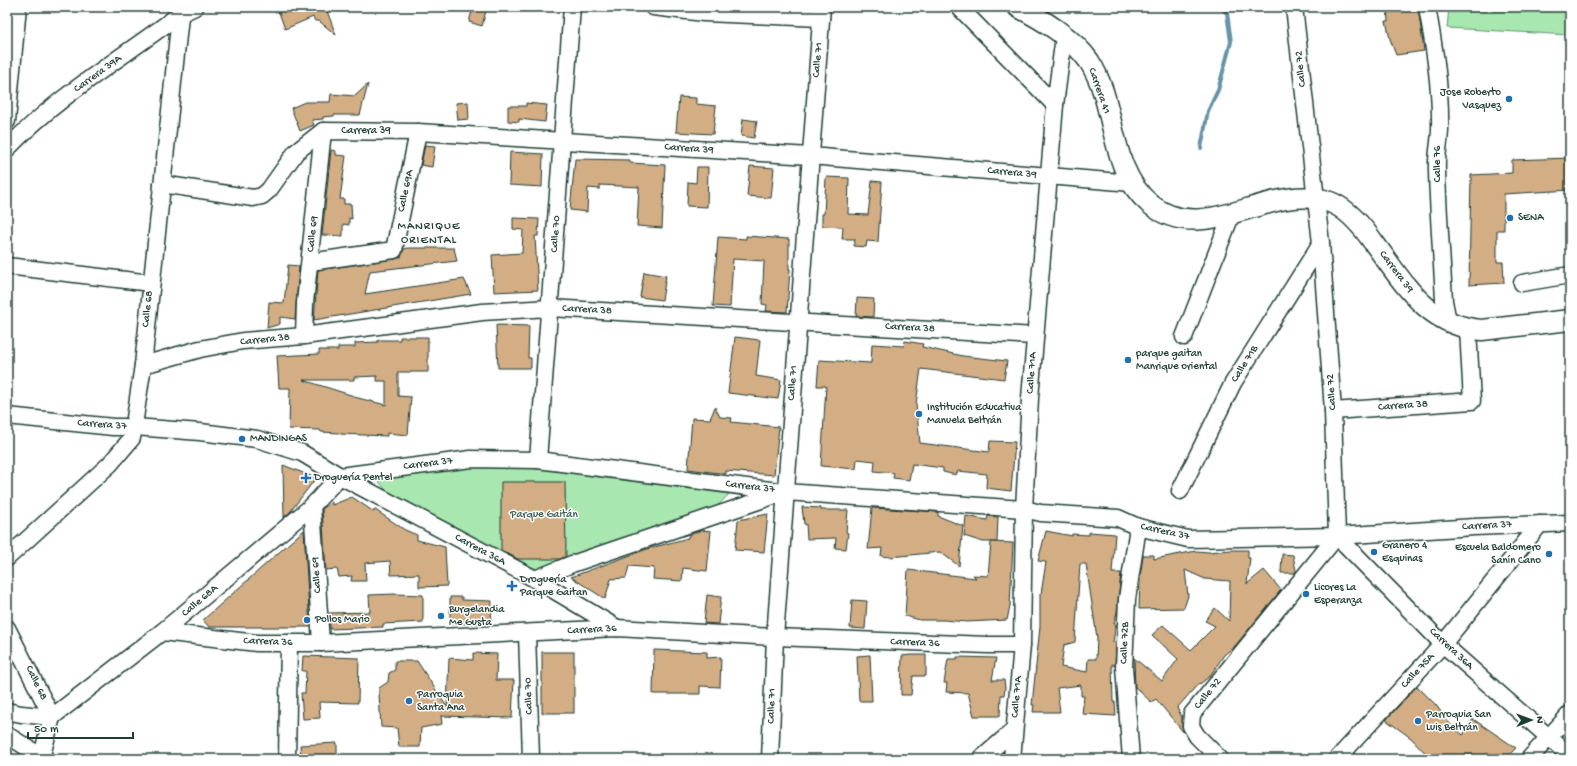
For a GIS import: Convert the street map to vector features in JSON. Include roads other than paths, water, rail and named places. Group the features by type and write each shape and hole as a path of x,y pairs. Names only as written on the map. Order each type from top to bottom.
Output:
{"main road":[{"name":"Carrera 41","path":"1018,7 1047,23 1064,36 1080,51 1095,73 1107,109 1114,141 1132,183"},
{"name":"Carrera 39","path":"1132,183 1137,191 1150,204 1172,216 1200,220 1232,213 1276,200 1315,197 1332,203 1356,221 1402,281 1428,310 1448,321 1468,329 1482,330 1570,320"}],"street":[{"path":"7,120 18,7"},
{"name":"Carrera 39A","path":"7,149 23,132 181,10 195,7"},
{"name":"Calle 70","path":"538,460 572,7"},
{"path":"653,7 704,13 822,12"},
{"path":"959,7 1055,105"},
{"name":"Calle 72","path":"1220,759 1197,736 1191,726 1192,714 1337,536 1333,411 1321,242 1294,7"},
{"name":"Calle 76","path":"1427,7 1434,53 1439,104 1440,129 1437,146 1437,170 1444,301 1448,321"},
{"name":"Calle 68","path":"7,558 118,456 132,438 135,427 143,365 181,10"},
{"name":"Calle 71","path":"770,759 775,637 822,12"},
{"name":"Calle 71A","path":"1012,759 1022,645 1024,509 1035,336 1048,176 1064,36"},
{"path":"162,184 253,198 262,196 269,190 296,152 323,131"},
{"name":"Carrera 39","path":"323,131 418,132 810,156 1132,183"},
{"name":"Calle 69","path":"304,336 305,303 323,131"},
{"name":"Calle 69A","path":"310,262 394,250 418,132"},
{"path":"1184,337 1232,213"},
{"name":"Calle 71B","path":"1180,491 1232,384 1321,242"},
{"path":"7,266 151,283"},
{"path":"1522,283 1570,275"},
{"name":"Carrera 38","path":"143,365 207,348 244,342 304,336 482,312 550,308 1035,336"},
{"name":"Carrera 38","path":"1333,411 1472,401 1468,329"},
{"name":"Carrera 37","path":"7,416 113,427 135,427 257,439 302,453 340,476 439,462 472,459 538,460 786,492 1024,509 1041,513 1118,518 1138,527 1188,539 1337,536 1540,524 1570,524"},
{"name":"Carrera 36A","path":"340,476 535,578 618,628"},
{"name":"Calle 68A","path":"52,717 162,632 312,506 340,476"},
{"name":"Carrera 37","path":"535,578 786,492"},
{"name":"Calle 69","path":"312,506 321,643"},
{"name":"Calle 75A","path":"1337,759 1443,644 1540,524"},
{"name":"Calle 72B","path":"1131,759 1124,667 1127,599 1138,527"},
{"name":"Carrera 36A","path":"1337,536 1443,644 1570,756"},
{"name":"Calle 68","path":"7,628 52,717"},
{"name":"Carrera 36","path":"162,632 257,643 321,643 618,628 775,637 980,645 1022,645"},
{"name":"Calle 70","path":"527,633 531,758"},
{"path":"287,759 289,643"},
{"path":"7,710 21,714 52,717 42,758 7,735"},
{"path":"1530,759 1570,714"},
{"path":"980,759 1014,730"}],"waterway":[{"path":"1201,148 1208,111 1218,90 1231,42 1227,13 1221,7"}],"place":[{"name":"Jose Roberto Vasquez","path":"1509,99"},
{"name":"SENA","path":"1510,218"},
{"name":"parque gaitan Manrique oriental","path":"1128,360"},
{"name":"Institución Educativa Manuela Beltrán","path":"919,414"},
{"name":"MANDINGAS","path":"242,439"},
{"name":"Droguería Pentel","path":"306,478"},
{"name":"Granero 4 Esquinas","path":"1374,552"},
{"name":"Escuela Baldomero Sanín Cano","path":"1549,554"},
{"name":"Droguería Parque Gaitan","path":"512,586"},
{"name":"Licores La Esperanza","path":"1306,594"},
{"name":"Burgelandia Me Gusta","path":"441,616"},
{"name":"Pollos Mario","path":"307,620"},
{"name":"Parroquia Santa Ana","path":"409,701"},
{"name":"Parroquia San Luis Beltrán","path":"1418,721"}],"district":[{"name":"MANRIQUE ORIENTAL","path":"429,234"}],"park label":[{"name":"Parque Gaitán","path":"544,515"}]}
